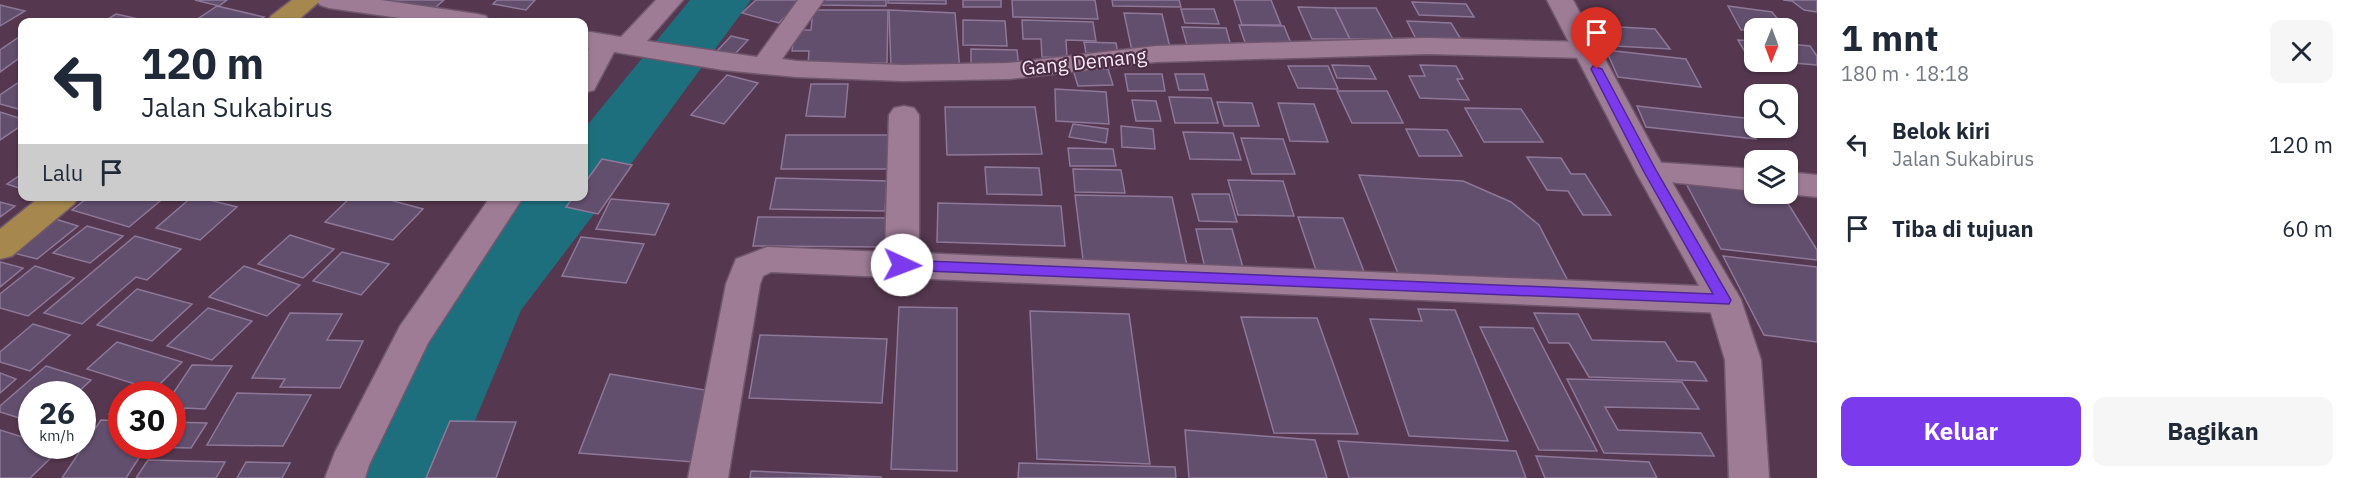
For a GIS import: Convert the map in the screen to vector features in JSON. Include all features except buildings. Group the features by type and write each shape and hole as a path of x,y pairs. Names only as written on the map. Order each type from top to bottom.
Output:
{"main road":[{"path":"285,18 308,0"},
{"path":"0,247 57,201"}],"street":[{"path":"329,0 450,18"},
{"path":"588,79 615,43 670,0"},
{"path":"764,66 811,0"},
{"path":"1560,0 1650,172 1724,300 1743,360 1749,478"},
{"name":"Gang Demang","path":"615,43 723,62 764,66 942,74 1009,71 1156,54 1427,46 1587,50"},
{"path":"902,265 904,115"},
{"path":"1650,172 1744,179"},
{"path":"1798,184 1817,186"},
{"path":"345,478 349,464 413,336 464,257 504,201"},
{"path":"708,478 748,268 767,259 1724,300"}],"waterway":[{"path":"588,172 721,0"},
{"path":"404,478 486,297 564,201"}],"route":[{"path":"902,265 1724,300 1650,172 1597,69"}]}
